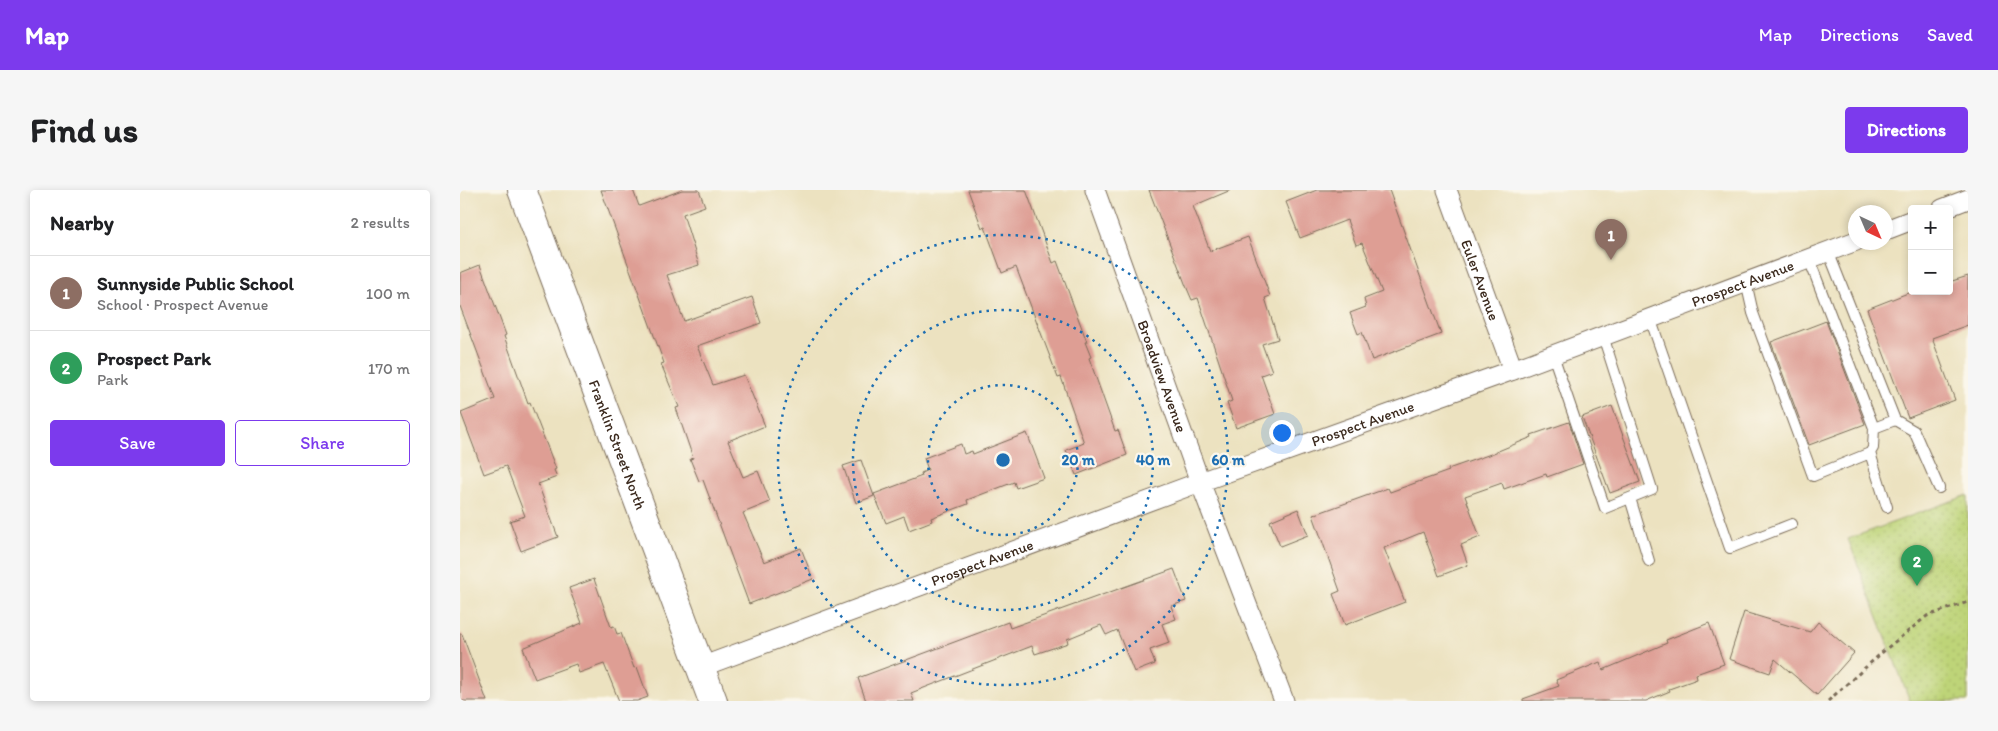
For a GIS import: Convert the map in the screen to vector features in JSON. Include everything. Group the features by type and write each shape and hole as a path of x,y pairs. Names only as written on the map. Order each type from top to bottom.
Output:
{"street":[{"name":"Franklin Street North","path":"522,190 713,701"},
{"name":"Broadview Avenue","path":"1095,190 1200,482 1284,701"},
{"name":"Euler Avenue","path":"1447,190 1512,370"},
{"path":"1952,205 1968,199"},
{"path":"1893,227 1908,222"},
{"name":"Prospect Avenue","path":"701,666 1200,482 1553,355 1848,244"}],"lane":[{"path":"1828,252 1895,420 1914,431 1939,488"},
{"path":"1746,282 1753,313 1813,476 1870,453 1873,448 1874,428 1809,259"},
{"path":"1650,318 1730,548 1792,524"},
{"path":"1553,355 1605,508 1652,489 1603,336"},
{"path":"1874,428 1895,420"},
{"path":"1870,453 1887,508"},
{"path":"1630,498 1649,561"}],"path":[{"path":"1828,701 1886,648 1928,616 1968,602"}],"green space":[{"path":"1968,495 1968,701 1910,701 1848,539"}],"building":[{"path":"601,190 633,190 639,206 682,190 699,190 705,206 683,214 699,265 667,275 684,321 752,297 761,323 697,346 713,385 744,375 765,426 728,441 743,477 758,471 770,502 743,513 764,562 801,548 813,579 749,604 703,480 699,481 690,459 693,458 676,408 679,407 661,364 664,363"},
{"path":"968,190 1026,190 1053,263 1057,261 1087,342 1085,342 1091,357 1089,358 1115,431 1118,430 1127,455 1076,475 1066,450 1084,443 1061,377 1058,378 1016,267 1002,273 985,227 982,228"},
{"path":"1149,190 1231,190 1193,206 1210,251 1248,237 1270,296 1265,298 1278,339 1262,344 1272,371 1261,375 1275,414 1236,428 1227,403 1232,401 1198,298 1192,300"},
{"path":"1317,190 1389,190 1441,334 1372,360 1362,332 1358,334 1350,313 1366,307 1364,299 1382,292 1362,243 1356,245 1347,220 1300,238 1286,202"},
{"path":"480,265 506,335 504,336 528,403 530,402 556,469 554,470 557,477 538,484 558,537 521,551 510,521 525,516 506,466 484,474 461,413 495,399 460,306 460,273"},
{"path":"1968,276 1968,325 1932,338 1955,400 1908,418 1867,309 1908,293 1908,295 1953,295 1953,281"},
{"path":"1826,321 1865,424 1809,445 1771,342"},
{"path":"1612,406 1640,482 1610,493 1582,417"},
{"path":"1569,422 1583,464 1547,477 1546,474 1504,489 1502,483 1465,496 1480,537 1461,545 1468,565 1439,576 1423,532 1384,548 1405,602 1345,625 1333,594 1340,591 1313,515 1388,488 1390,492 1449,471 1448,469 1532,437 1531,435"},
{"path":"1027,433 1044,478 1016,488 1014,482 967,500 968,504 931,518 932,521 909,530 904,516 886,523 874,494 922,476 921,473 928,470 924,458 961,444 964,454 972,451 973,454"},
{"path":"861,460 874,496 856,503 843,466"},
{"path":"1298,509 1308,535 1280,546 1270,521"},
{"path":"1174,569 1186,601 1171,606 1176,619 1162,624 1169,643 1150,650 1155,664 1134,672 1117,630 1106,635 1101,625 1067,639 1068,643 1035,654 1032,646 911,693 914,701 866,701 858,678 1008,622 1010,628"},
{"path":"594,579 611,627 614,626 617,634 621,633 634,668 637,667 648,697 637,701 619,701 604,664 579,673 576,664 535,679 523,648 582,623 569,588"},
{"path":"1744,612 1810,632 1818,622 1854,653 1817,695 1775,659 1770,673 1729,659"},
{"path":"1709,623 1724,664 1696,674 1697,679 1669,689 1670,691 1646,701 1523,701 1523,699 1559,686 1556,680 1600,662 1603,670 1667,643 1666,640"},
{"path":"460,634 462,634 487,701 460,701"}],"place":[{"name":"Sunnyside Public School","path":"1611,260"},
{"name":"Prospect Park","path":"1917,586"}]}
